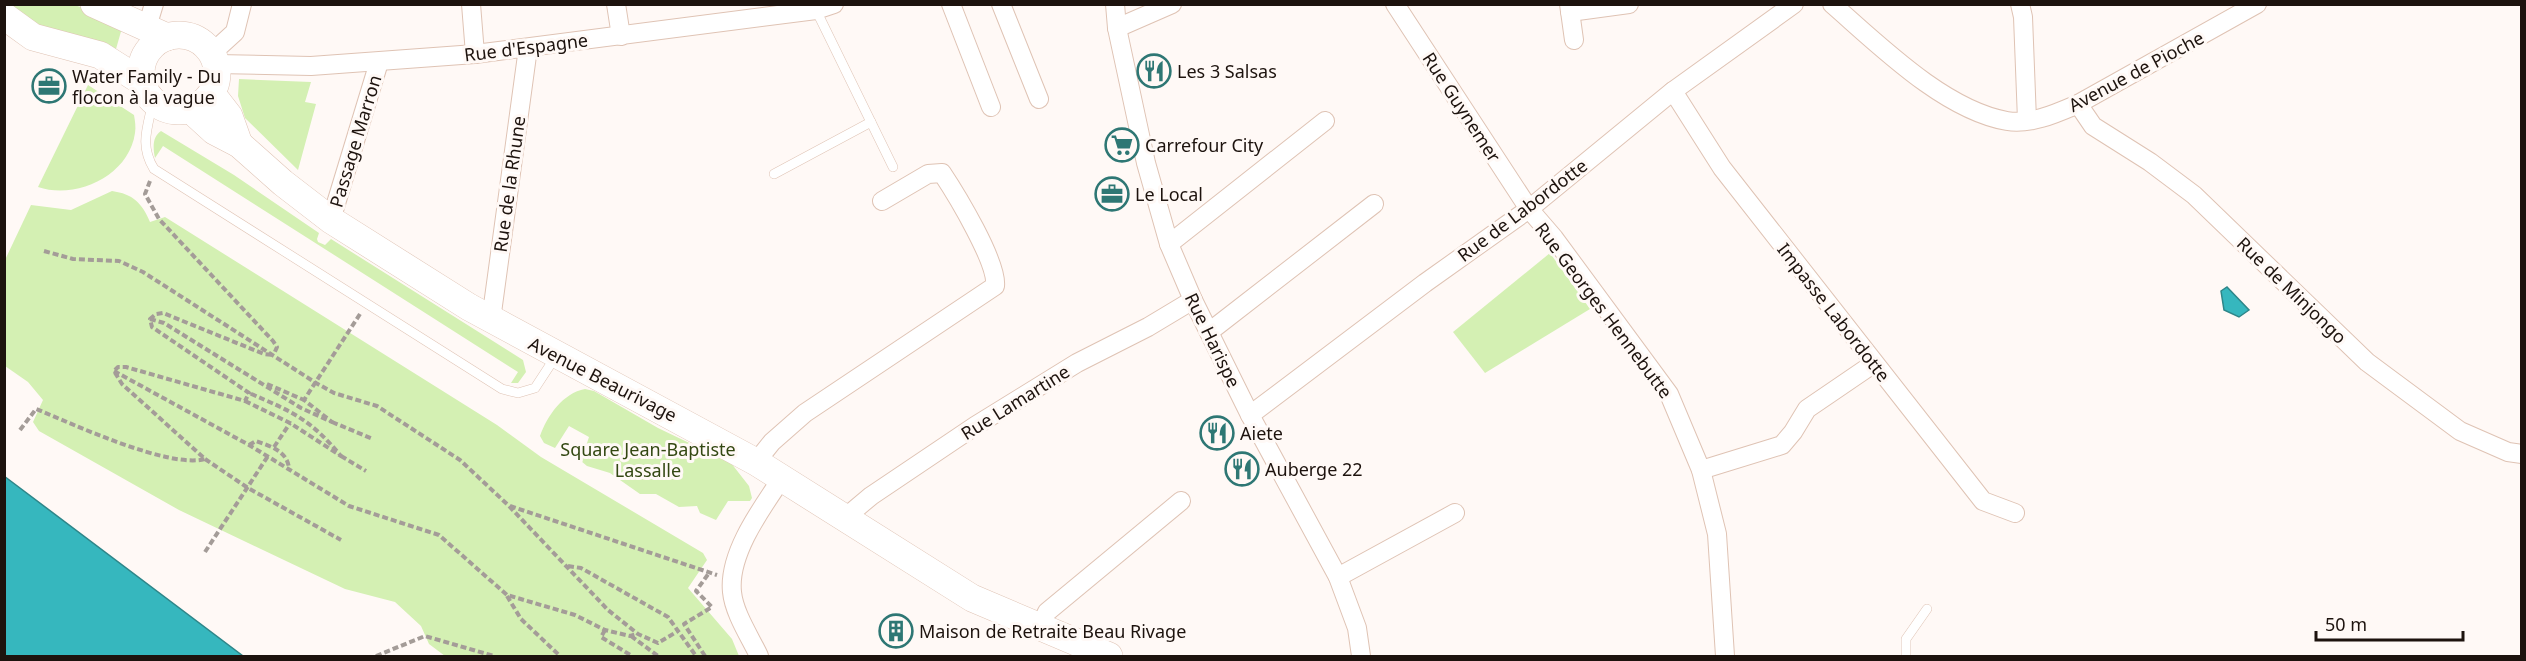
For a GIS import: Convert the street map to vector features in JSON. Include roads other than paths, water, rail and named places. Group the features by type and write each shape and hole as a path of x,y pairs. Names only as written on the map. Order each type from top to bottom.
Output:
{"main road":[{"path":"4,16 33,37 100,56 147,91 161,108 174,112 201,102 217,77 214,59 203,43 156,23 103,6"},
{"path":"147,91 141,65 155,43 156,23"},
{"name":"Avenue Beaurivage","path":"201,102 214,131 239,144 283,183 331,220 417,276 556,356 676,417 756,462 972,598 1109,657"}],"street":[{"path":"214,59 235,32 242,4"},
{"path":"471,4 475,54"},
{"path":"616,4 621,36"},
{"path":"951,4 991,108"},
{"path":"1001,4 1039,99"},
{"name":"Rue Harispe","path":"1115,4 1117,28 1146,163 1169,244 1193,300 1250,415 1338,577 1358,628 1361,657"},
{"path":"1117,28 1172,4"},
{"name":"Rue Guynemer","path":"1395,4 1529,209"},
{"path":"1574,40 1569,8 1629,4"},
{"name":"Rue de Labordotte","path":"1250,415 1415,290 1529,209 1673,90 1794,4"},
{"name":"Avenue de Pioche","path":"1832,4 1910,72 1974,112 2008,121 2027,120 2053,114 2078,104 2257,4"},
{"path":"2020,4 2023,17 2027,120"},
{"name":"Rue d'Espagne","path":"214,59 311,66 475,54 621,36 796,9 825,7"},
{"name":"Rue de la Rhune","path":"491,320 528,48"},
{"name":"Passage Marron","path":"331,220 379,62"},
{"name":"Impasse Labordotte","path":"1673,90 1722,168 1983,501 2015,513"},
{"name":"Rue de Minjongo","path":"2078,104 2093,126 2150,162 2194,195 2367,362 2460,431 2508,452 2522,454"},
{"path":"1169,244 1325,121"},
{"path":"756,462 772,442 805,413 995,286 996,278 982,245 942,173 928,174 882,201"},
{"path":"1209,332 1374,204"},
{"name":"Rue Georges Hennebutte","path":"1529,209 1554,238 1669,394 1701,470 1717,534 1725,657"},
{"name":"Rue Lamartine","path":"846,517 871,496 975,426 1077,363 1148,327 1193,300"},
{"path":"1701,470 1782,445 1793,432 1807,408 1873,363"},
{"path":"759,657 737,609 732,594 732,578 740,549 782,478"},
{"path":"1040,626 1047,612 1181,501"},
{"path":"1338,577 1455,513"}],"lane":[{"path":"825,7 870,122 893,167"},
{"path":"147,91 146,157 154,170 502,389 518,393 535,388 556,356"},
{"path":"774,174 870,122"},
{"path":"1906,657 1906,639 1927,609"}],"water":[{"path":"2227,287 2249,310 2239,317 2224,310 2221,291"},
{"path":"4,476 243,656 5,656"}],"place":[{"name":"Les 3 Salsas","path":"1154,71"},
{"name":"Water Family - Du flocon à la vague","path":"49,86"},
{"name":"Carrefour City","path":"1122,145"},
{"name":"Le Local","path":"1112,194"},
{"name":"Aiete","path":"1217,433"},
{"name":"Auberge 22","path":"1242,469"},
{"name":"Maison de Retraite Beau Rivage","path":"896,631"}],"park label":[{"name":"Square Jean-Baptiste Lassalle","path":"648,459"}]}
